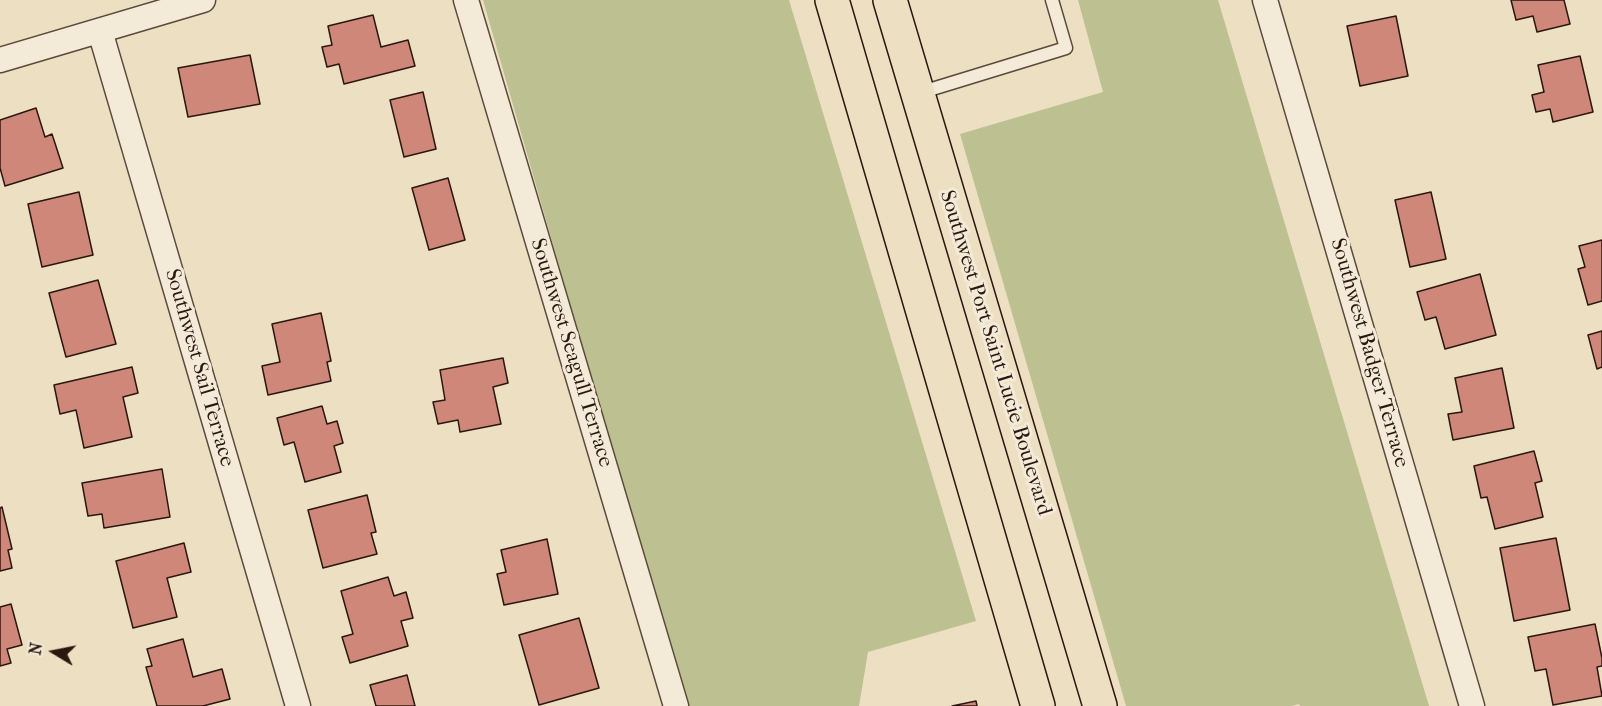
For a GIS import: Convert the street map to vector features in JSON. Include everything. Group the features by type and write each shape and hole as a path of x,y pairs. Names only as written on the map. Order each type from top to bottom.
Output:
{"main road":[{"path":"832,0 1038,706"},
{"name":"Southwest Port Saint Lucie Boulevard","path":"890,0 1100,706"}],"street":[{"path":"0,60 203,0"},
{"name":"Southwest Seagull Terrace","path":"466,0 676,706"},
{"name":"Southwest Badger Terrace","path":"1265,0 1472,706"},
{"name":"Southwest Sail Terrace","path":"100,31 298,706"}],"lane":[{"path":"918,94 1066,48 1052,0"}],"green space":[{"path":"483,0 789,0 976,621 868,652 859,706 685,706"},
{"path":"1078,0 1218,0 1429,706 1300,706 1299,704 1292,706 1126,706 960,134 1103,92"}],"building":[{"path":"1511,0 1564,0 1570,24 1537,32 1533,16 1516,20"},
{"path":"373,15 381,47 408,40 415,66 344,84 339,64 327,67 322,47 332,45 328,26"},
{"path":"1396,16 1408,76 1360,86 1347,26"},
{"path":"250,55 260,104 188,117 178,68"},
{"path":"1580,56 1593,112 1553,122 1550,109 1536,112 1532,95 1544,92 1538,65"},
{"path":"423,92 436,149 404,157 390,100"},
{"path":"36,108 45,137 52,134 63,168 5,186 0,168 0,120"},
{"path":"448,178 465,240 429,250 412,188"},
{"path":"79,192 93,255 42,267 28,204"},
{"path":"1431,192 1446,259 1410,267 1395,200"},
{"path":"1602,240 1602,301 1588,305 1578,269 1585,267 1579,246"},
{"path":"1480,274 1496,335 1445,349 1436,317 1425,320 1417,292"},
{"path":"98,280 116,344 66,357 49,293"},
{"path":"321,313 331,361 327,362 331,381 268,395 262,366 280,362 272,324"},
{"path":"1602,331 1602,367 1597,369 1588,335"},
{"path":"503,358 508,383 493,387 501,424 460,432 458,420 438,424 433,402 445,400 440,370"},
{"path":"132,367 138,393 123,397 132,437 84,448 76,410 60,414 54,385"},
{"path":"1502,368 1514,428 1453,440 1448,414 1462,412 1455,378"},
{"path":"322,406 327,424 337,421 343,443 334,446 341,472 305,482 294,442 284,445 277,418"},
{"path":"1534,451 1542,481 1535,483 1543,517 1495,529 1487,497 1481,498 1474,466"},
{"path":"162,469 170,517 104,528 102,514 88,516 82,483"},
{"path":"367,495 376,532 371,533 377,554 323,568 308,510"},
{"path":"2,507 12,549 8,550 12,568 0,571 0,508"},
{"path":"1556,538 1570,610 1514,621 1500,548"},
{"path":"547,539 558,594 504,605 497,574 506,572 501,550"},
{"path":"184,543 191,572 167,578 177,617 133,628 116,561"},
{"path":"388,577 394,596 406,592 413,618 401,621 408,646 350,663 342,637 353,634 341,591"},
{"path":"11,604 22,645 7,649 11,663 0,666 0,607"},
{"path":"579,618 599,688 539,705 519,635"},
{"path":"1595,624 1602,658 1602,666 1597,667 1602,696 1553,705 1546,669 1535,671 1528,637"},
{"path":"183,639 193,677 222,669 230,699 203,706 157,706 146,667 152,666 147,649"},
{"path":"407,675 415,706 376,706 370,685"},
{"path":"976,701 977,706 952,706"}]}
